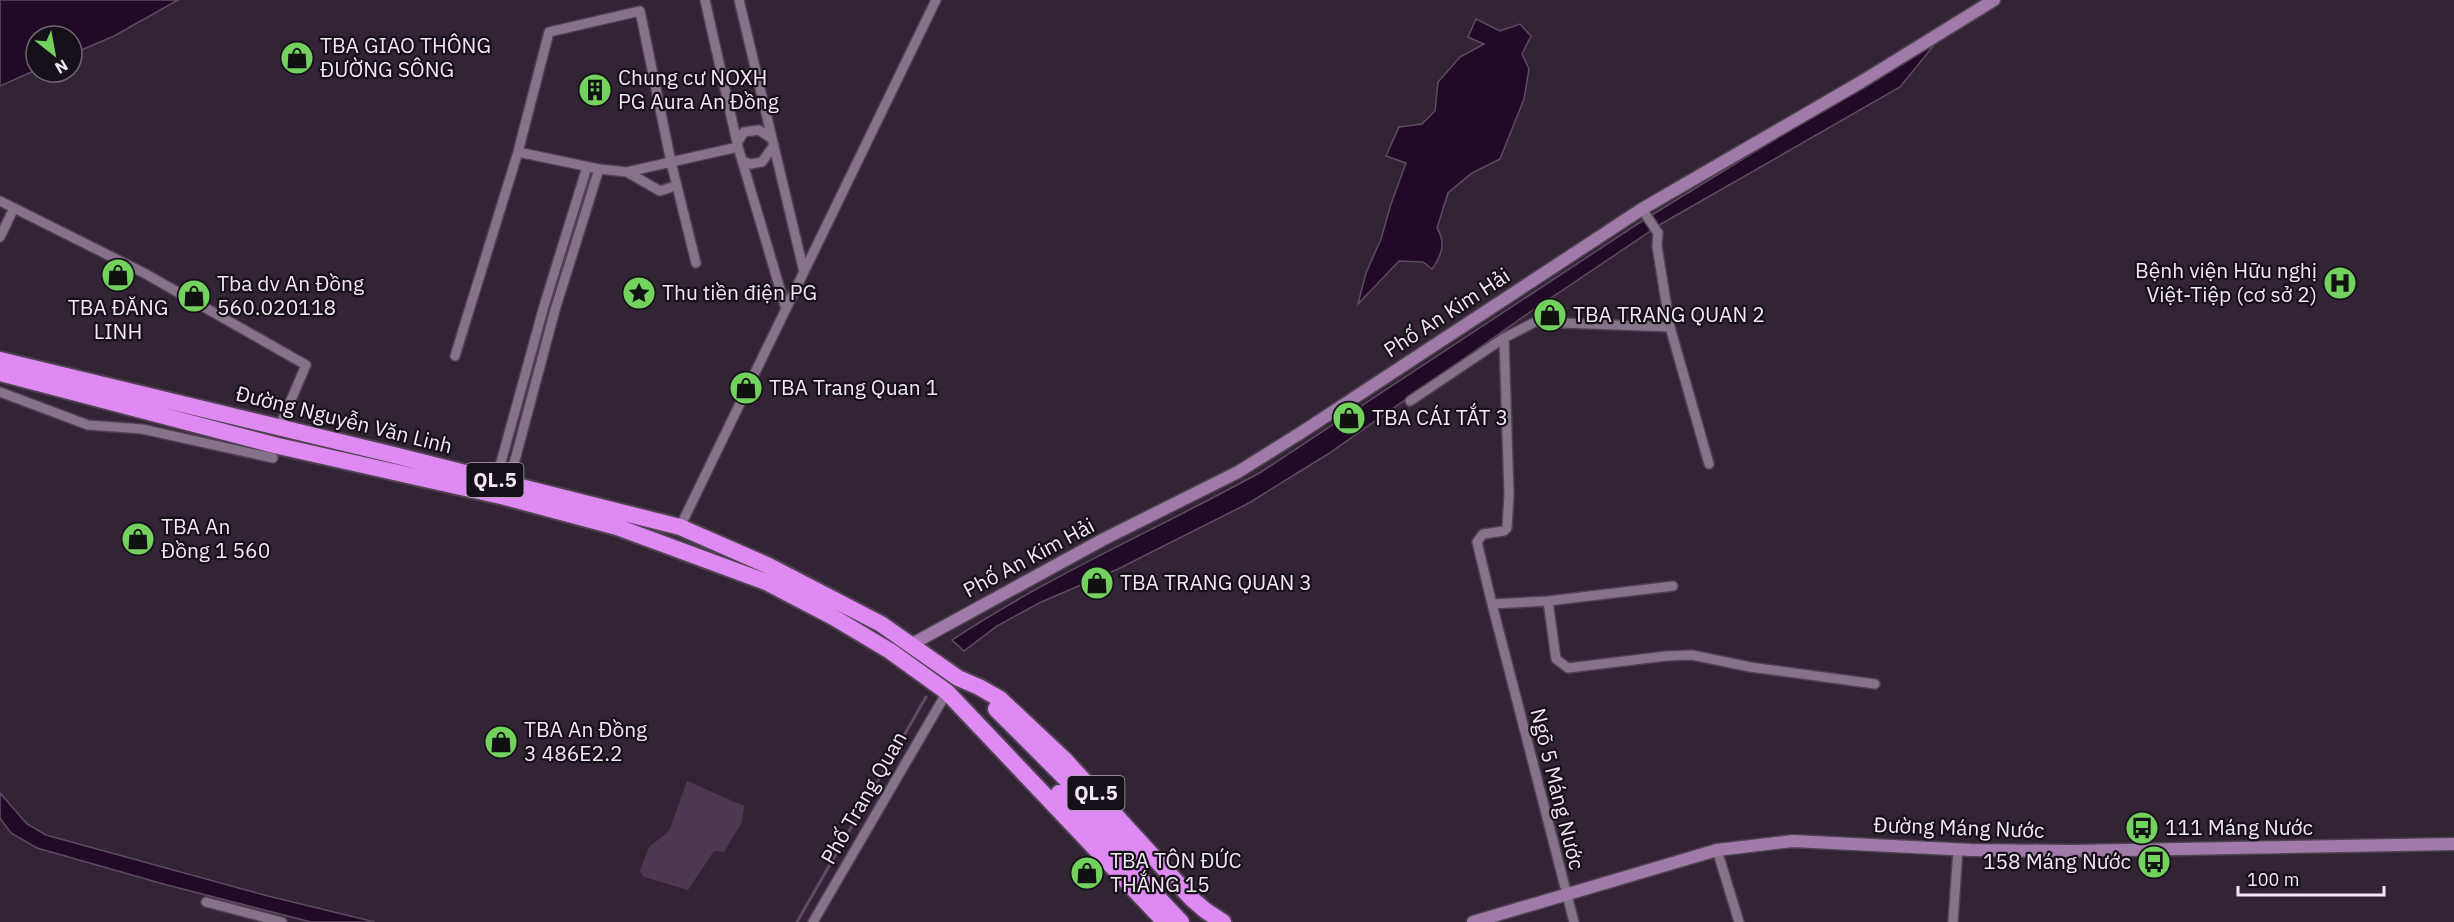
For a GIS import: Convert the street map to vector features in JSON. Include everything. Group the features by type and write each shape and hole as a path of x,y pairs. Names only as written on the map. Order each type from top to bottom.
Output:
{"highway":[{"name":"Đường Nguyễn Văn Linh","path":"0,360 279,428 501,489 766,582 833,617 890,651 947,692 1165,922"},
{"name":"Đường Nguyễn Văn Linh","path":"0,373 274,445 501,489 680,527 824,593 912,644 958,678 1000,699 1045,739 1192,899 1223,922"},
{"path":"958,678 1077,811 1181,922"},
{"path":"947,692 998,721 1087,800 1201,922"}],"street":[{"path":"637,0 675,186 696,263"},
{"path":"705,0 737,145 786,309"},
{"path":"739,0 804,272"},
{"path":"680,527 936,0"},
{"name":"Phố An Kim Hải","path":"912,644 1104,539 1238,472 1644,212 1994,0"},
{"path":"455,356 518,152 549,32 640,11"},
{"path":"518,152 587,167 627,172 737,145 744,132 759,130 773,142"},
{"path":"742,160 752,165 762,162 773,142"},
{"path":"501,489 540,317 587,167"},
{"path":"501,489 599,169"},
{"path":"627,172 660,190 675,186"},
{"path":"0,201 144,273 306,365 279,428"},
{"path":"0,237 14,208"},
{"path":"1644,212 1658,233 1670,327 1709,464"},
{"path":"1410,401 1504,338 1535,322 1670,327"},
{"name":"Ngõ 5 Máng Nước","path":"1504,338 1509,495 1507,528 1504,531 1483,534 1477,542 1574,922"},
{"path":"0,392 88,425 142,429 273,458"},
{"path":"1492,604 1548,601 1673,586"},
{"path":"1548,601 1556,659 1568,668 1692,655 1750,667 1875,684"},
{"name":"Phố Trang Quan","path":"813,922 947,692"},
{"name":"Đường Máng Nước","path":"1473,922 1717,850 1793,841 1958,849 2071,851 2454,844"},
{"path":"1953,922 1958,849"},
{"path":"1717,850 1739,922"},
{"path":"206,902 282,922"}],"shaded area":[{"path":"0,0 178,0 114,36 84,49 84,24 24,24 24,75 0,86"},
{"path":"1476,19 1500,31 1520,24 1531,36 1522,54 1529,69 1524,99 1500,159 1472,173 1448,193 1437,228 1442,249 1432,269 1423,262 1399,261 1358,304 1366,273 1381,239 1406,163 1386,156 1399,127 1422,124 1435,111 1438,82 1460,57 1484,44 1468,37"},
{"path":"1939,39 1900,87 1661,224 1530,312 1328,454 1249,503 1118,569 1039,603 997,626 964,651 952,640 1027,594 1261,472 1642,221"},
{"path":"687,781 744,806 742,822 724,852 714,851 688,890 644,877 640,871 649,847 669,831"},
{"path":"0,793 27,824 46,835 268,896 375,922 311,922 167,885 37,848 11,833 0,818"}],"waterway":[{"path":"797,922 926,697"}],"place":[{"name":"TBA GIAO THÔNG ĐƯỜNG SÔNG","path":"297,58"},
{"name":"Chung cư NOXH PG Aura An Đồng","path":"595,90"},
{"name":"TBA ĐĂNG LINH","path":"118,275"},
{"name":"Bệnh viện Hữu nghị Việt-Tiệp (cơ sở 2)","path":"2340,283"},
{"name":"Thu tiền điện PG","path":"639,293"},
{"name":"Tba dv An Đồng 560.020118","path":"194,296"},
{"name":"TBA TRANG QUAN 2","path":"1550,315"},
{"name":"TBA Trang Quan 1","path":"746,388"},
{"name":"TBA CÁI TẮT 3","path":"1349,418"},
{"name":"TBA An Đồng 1 560","path":"138,539"},
{"name":"TBA TRANG QUAN 3","path":"1097,583"},
{"name":"TBA An Đồng 3 486E2.2","path":"501,742"},
{"name":"111 Máng Nước","path":"2142,828"},
{"name":"158 Máng Nước","path":"2154,862"},
{"name":"TBA TÔN ĐỨC THẮNG 15","path":"1087,873"}]}
